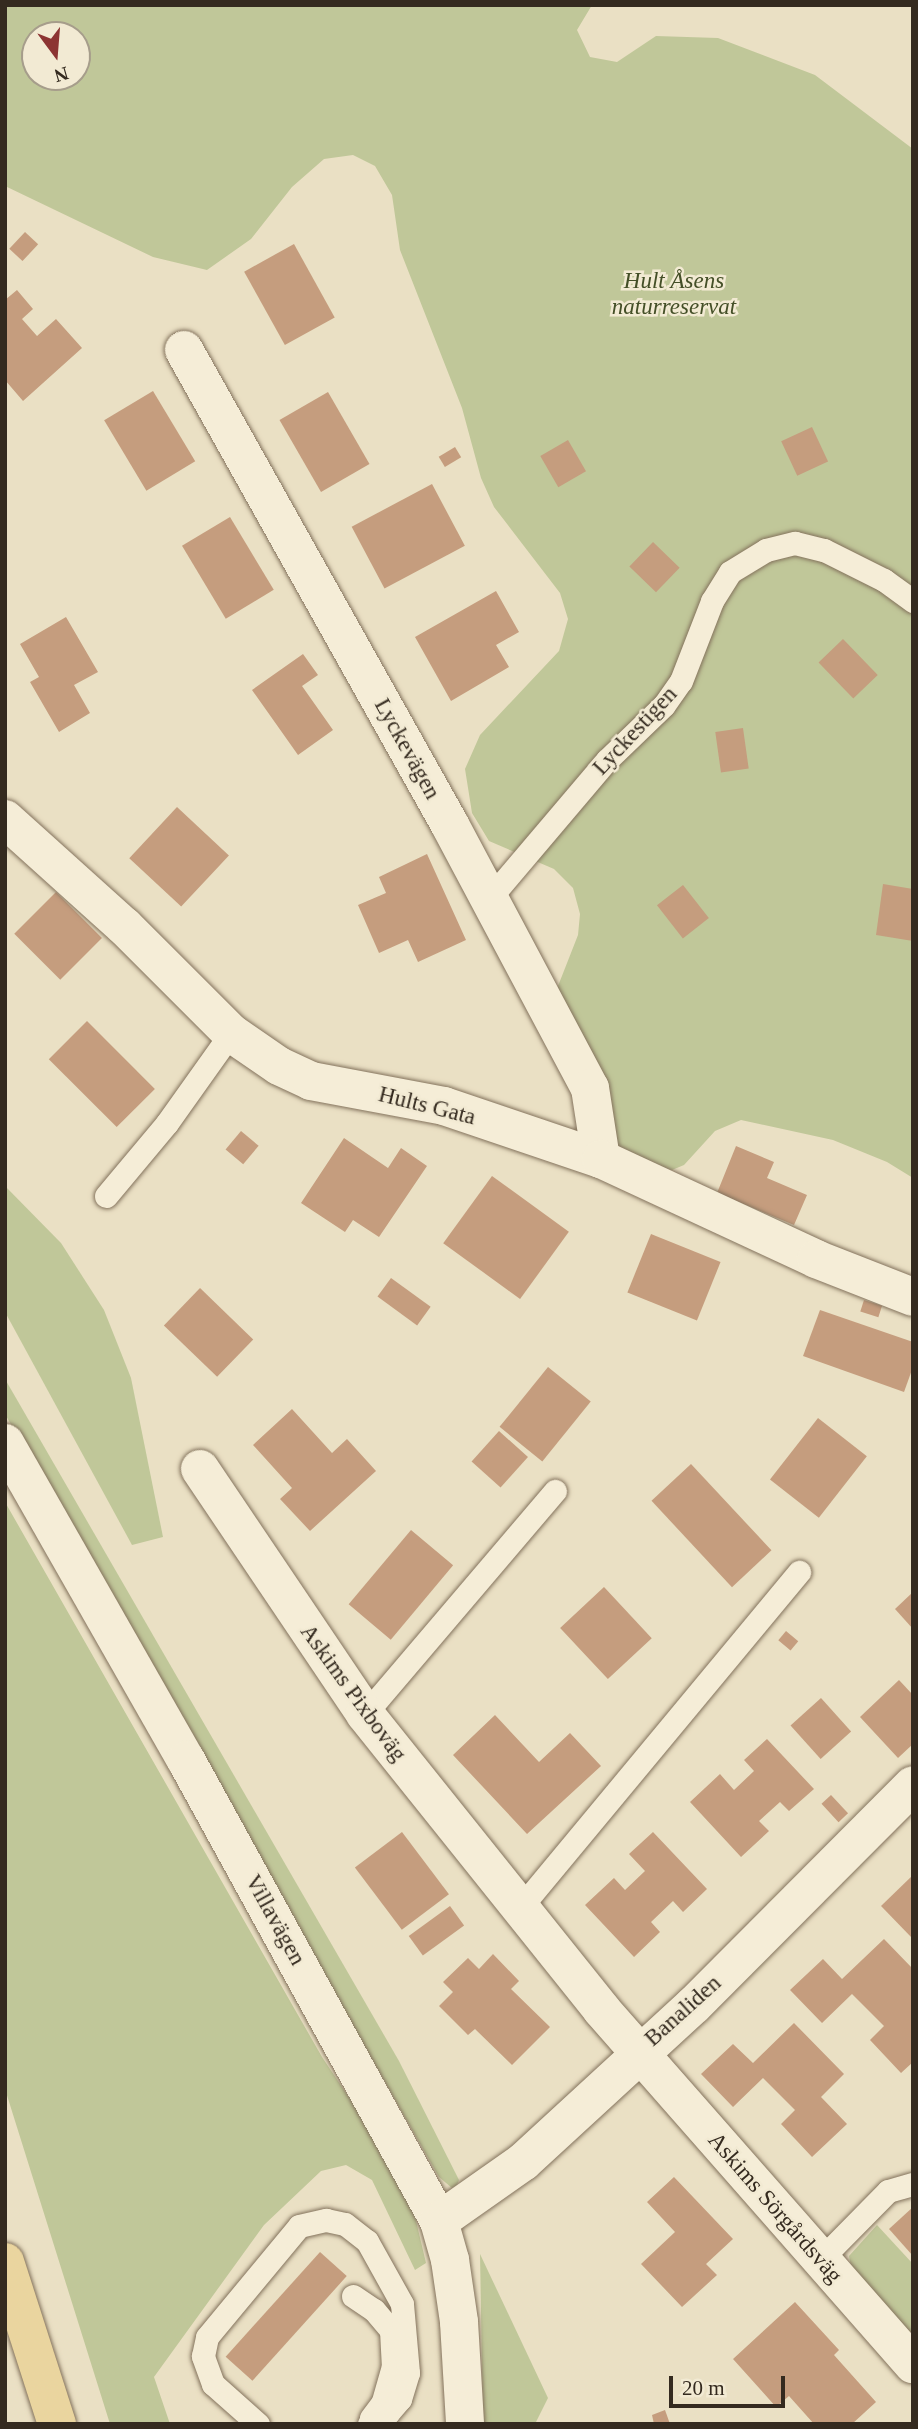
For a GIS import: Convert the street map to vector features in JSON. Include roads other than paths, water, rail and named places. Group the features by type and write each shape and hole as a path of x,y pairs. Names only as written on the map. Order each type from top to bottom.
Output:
{"main road":[{"path":"5,2262 57,2424"}],"street":[{"name":"Lyckevägen","path":"184,350 489,899 590,1088 601,1159"},
{"name":"Hults Gata","path":"5,819 124,926 231,1033 279,1066 311,1081 444,1106 601,1159 816,1259 913,1297"},
{"name":"Villavägen","path":"5,1443 186,1760 439,2221 450,2260 459,2322 465,2424"},
{"name":"Askims Pixboväg","path":"200,1469 365,1714 638,2053"},
{"name":"Banaliden","path":"439,2221 523,2162 638,2053 694,2005 913,1785"},
{"name":"Askims Sörgårdsväg","path":"638,2053 913,2364"}],"lane":[{"name":"Lyckestigen","path":"489,899 607,760 664,705 681,681 712,601 730,572 766,550 795,543 824,550 884,580 913,601"},
{"path":"106,1196 167,1123 231,1033"},
{"path":"365,1714 555,1492"},
{"path":"520,1908 799,1572"},
{"path":"820,2260 888,2191 913,2184"},
{"path":"258,2424 213,2384 203,2356 208,2337 292,2233 310,2221 326,2220 345,2224 367,2241 402,2304 408,2373 400,2399 388,2413 368,2424"},
{"path":"352,2296 374,2310 391,2330 393,2366 383,2402 368,2424"}],"park label":[{"name":"Hult Åsens naturreservat","path":"674,294"}]}
